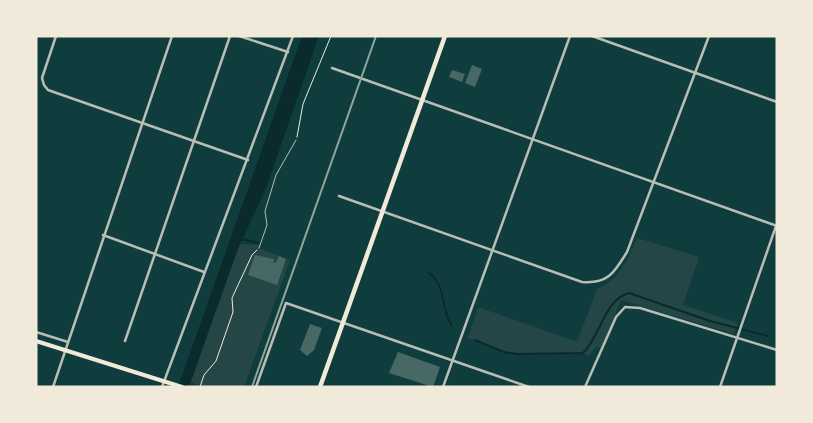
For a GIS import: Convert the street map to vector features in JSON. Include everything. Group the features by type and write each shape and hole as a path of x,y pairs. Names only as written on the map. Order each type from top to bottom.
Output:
{"main road":[{"path":"320,387 381,209 444,36"},
{"path":"36,341 83,354 182,387"}],"street":[{"path":"56,36 42,78 48,90 248,160"},
{"path":"53,387 172,36"},
{"path":"125,341 230,36"},
{"path":"240,36 288,52"},
{"path":"162,387 204,272 208,269 293,36"},
{"path":"443,387 570,36"},
{"path":"592,36 777,102"},
{"path":"339,196 381,209 582,282 595,283 608,278 627,252 709,36"},
{"path":"332,68 777,226 720,387"},
{"path":"103,235 204,272"},
{"path":"256,387 286,303 342,324 529,387"},
{"path":"585,387 616,317 625,308 640,308 736,339 777,350"},
{"path":"36,332 68,342"}],"lane":[{"path":"259,248 267,225 266,211 276,175 296,140"}],"path":[{"path":"296,140 303,104 331,36"},
{"path":"200,387 204,375 216,361 232,312 232,298 252,255 259,248"}],"shaded area":[{"path":"302,36 319,36 266,188 237,251 189,387 178,387"},
{"path":"637,238 699,257 683,305 738,323 734,334 621,300 601,348 596,347 589,356 583,353 517,354 504,352 468,338 478,307 577,342 597,289 611,280 622,268"},
{"path":"240,244 259,245 261,249 290,260 244,387 204,387 190,382"}],"building":[{"path":"472,65 482,69 475,87 465,83"},
{"path":"452,70 465,74 462,82 449,77"},
{"path":"255,255 274,259 273,262 276,263 279,256 286,259 277,285 248,275"},
{"path":"310,324 322,328 314,350 307,356 300,350"},
{"path":"398,352 440,367 433,387 389,373"}],"waterway":[{"path":"242,239 260,243"},
{"path":"429,273 438,284 448,319 452,326"},
{"path":"475,340 504,352 517,354 583,353 594,338 608,310 621,297 629,293 710,321 768,336"}],"railway":[{"path":"252,387 376,36"}]}
